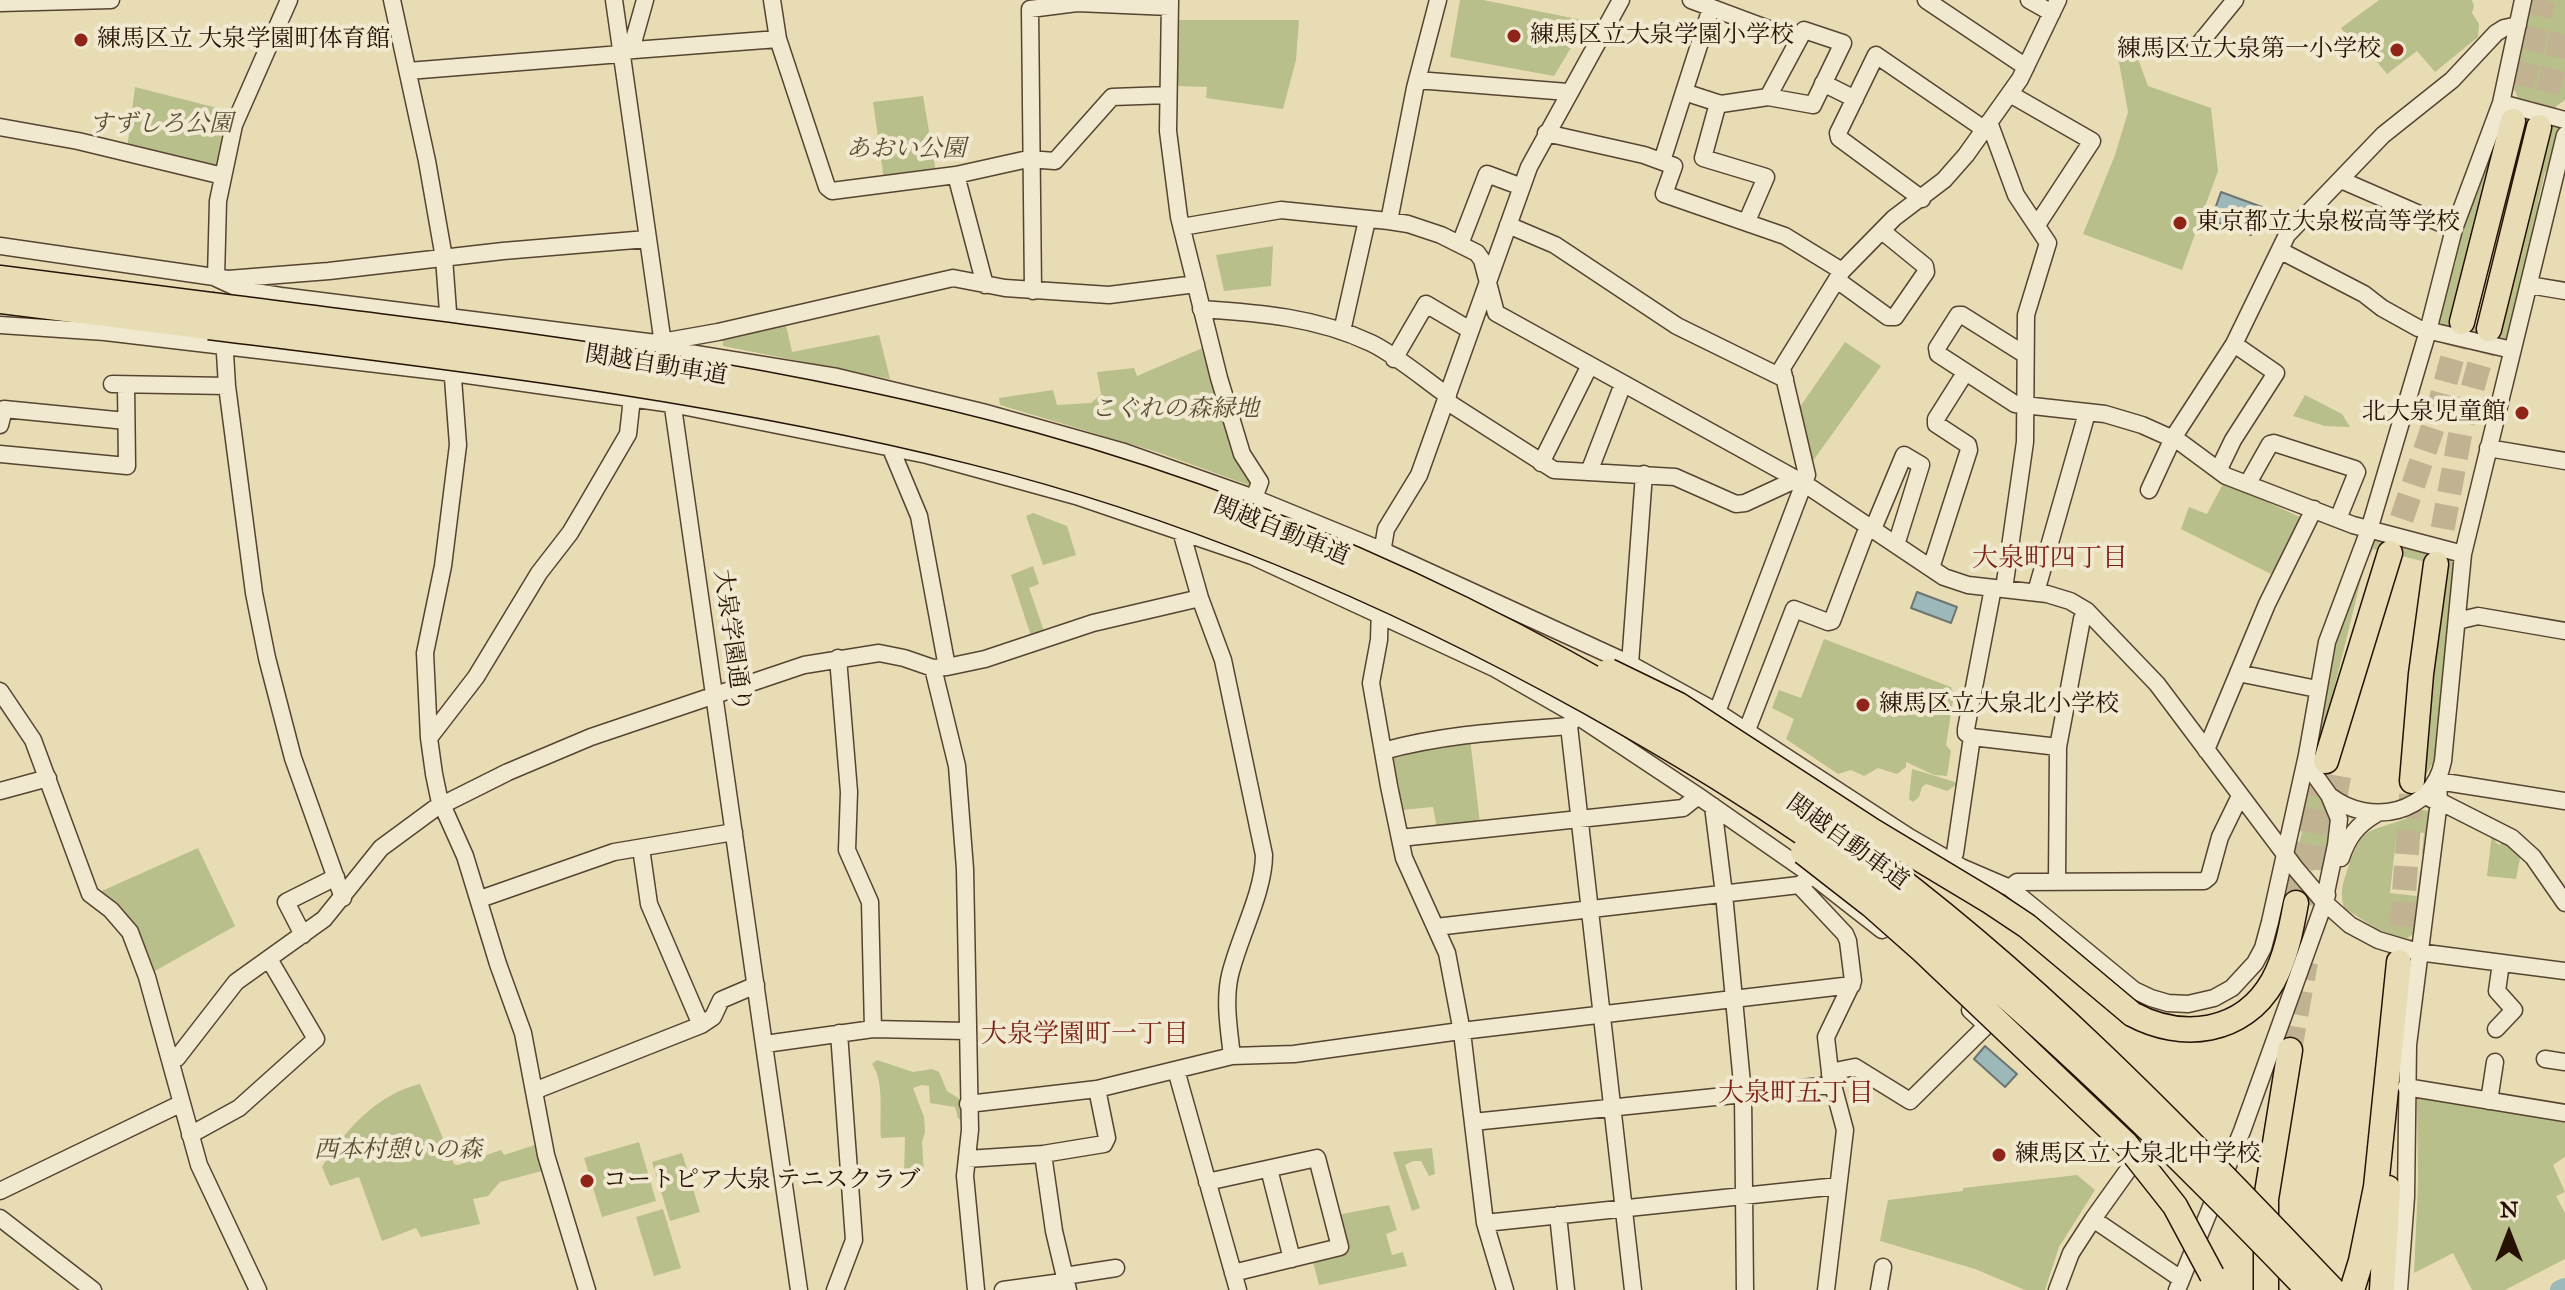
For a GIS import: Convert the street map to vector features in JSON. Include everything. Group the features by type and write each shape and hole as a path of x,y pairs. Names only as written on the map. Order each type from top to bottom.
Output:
{"highway":[{"path":"2462,322 2507,112"},
{"path":"2489,329 2539,127"},
{"name":"関越自動車道","path":"0,278 215,326 500,342 806,392 1047,449 1173,490 1347,557 1480,619 1655,714 1756,777 1902,882 2096,1048 2333,1290"},
{"name":"関越自動車道","path":"0,301 215,326 630,382 797,412 978,453 1119,494 1287,555 1459,633 1547,688 1752,799 1867,878 2080,1061 2202,1178 2308,1290"},
{"path":"2325,760 2390,553"},
{"path":"2417,789 2421,674 2436,564"},
{"path":"1480,619 1595,664 1703,719 1873,831 2009,913 2132,1014 2157,1025 2191,1031 2220,1025 2247,1011 2262,998 2279,970 2296,903"},
{"path":"1547,688 1716,788 1805,853 1923,951 2126,1144 2175,1206 2215,1282"},
{"path":"2382,1290 2408,957"},
{"path":"2266,1290 2266,1199 2290,1050"},
{"path":"2352,1290 2361,1261 2396,1080"},
{"path":"2202,1178 2297,1290"}],"street":[{"path":"0,3 111,0"},
{"path":"289,0 234,125 218,201 221,281 215,326 227,386 254,593 267,658 293,758 343,898"},
{"path":"392,0 427,161 444,258 458,445 443,566 425,653 429,738 441,805 465,856 523,1033 546,1155 587,1290"},
{"name":"大泉学園通り","path":"614,0 624,52 647,239 799,1290"},
{"path":"624,52 645,0"},
{"path":"772,0 778,39 827,187 832,191 956,175 1028,159 1055,161 1112,97 1168,95"},
{"path":"1389,221 1417,80 1438,0"},
{"path":"1505,1290 1485,1223 1462,1032 1447,953 1404,858 1371,683 1379,640 1381,550 1386,529 1419,475 1522,187 1546,133 1621,0"},
{"path":"1691,0 1798,40"},
{"path":"1926,0 1946,6 2026,67"},
{"path":"1202,314 1277,314 1342,331 1374,344 1447,399 1554,470 1675,477 1736,504 1801,482 1807,475 1782,368 1840,275 1894,218 1944,180 2010,94 2055,6 2029,0"},
{"path":"2195,49 2235,0"},
{"path":"663,343 671,350 837,377 982,412 1124,452 1254,498 1381,550 1630,664 1717,712 1860,806 1951,860 2010,888 2134,990 2159,1001 2188,1004 2206,1001 2231,989 2255,963 2269,927 2285,855 2325,760 2317,689 2327,642 2369,530 2428,331 2454,229 2507,112 2523,0"},
{"path":"1033,291 1030,9 1077,3 1170,4 1168,131 1175,196 1202,314 1242,454 1260,482 1254,498"},
{"path":"1662,161 1711,8"},
{"path":"2149,490 2173,438 2234,344 2287,235 2383,135 2452,80 2496,33 2518,25"},
{"path":"1684,92 1718,103 1768,97 1813,105 1843,43 1804,30 1768,97"},
{"path":"408,71 778,39"},
{"path":"1922,199 1839,138 1838,133 1876,55 1987,126 2016,195 2048,243 2026,315 2025,442 1998,588 1966,729 1967,735 1972,737 2058,747"},
{"path":"1417,80 1568,92"},
{"path":"1823,83 1855,99"},
{"path":"2010,94 2092,141 2037,225"},
{"path":"1718,103 1703,158 1766,177 1747,221"},
{"path":"2507,112 2565,120"},
{"path":"0,127 78,141 223,176"},
{"path":"1546,133 1622,149 1674,166 1664,194 1785,236 1840,275 1888,317 1895,317 1926,272 1925,266 1882,231"},
{"path":"2408,957 2423,939 2463,554 2529,285 2557,203 2565,135"},
{"path":"1460,244 1487,174 1522,187"},
{"path":"956,175 985,285"},
{"path":"2341,180 2454,229"},
{"path":"1182,227 1281,210 1389,221 1430,231 1495,262"},
{"path":"1342,331 1367,220"},
{"path":"1508,225 1555,245 1677,326 1785,379"},
{"path":"221,281 647,239"},
{"path":"0,246 221,281 242,290 281,296 663,343 953,278 1033,291 1109,295 1196,284"},
{"path":"2281,251 2364,294 2410,324 2512,350"},
{"path":"1477,253 1482,260 1496,313"},
{"path":"281,296 282,275"},
{"path":"2529,285 2565,291"},
{"path":"1394,359 1426,304 1470,330"},
{"path":"1480,305 1801,482 1931,568 1961,584 2036,592 2070,601 2087,611 2157,684 2324,902 2341,919 2361,932 2395,947 2408,957 2565,971"},
{"path":"2024,354 1962,315 1958,315 1937,348 1938,354 2015,404 2105,414 2129,421 2173,438 2226,476 2369,530 2463,554"},
{"path":"0,325 83,329 215,326 453,373 672,404 968,466 1076,496 1252,556 1496,669 1547,688 1573,720 1713,806 1806,880 1891,937 1984,1025 1910,1101 1855,1067 1831,1078 1743,1094 1473,1122"},
{"path":"707,334 704,345 710,355"},
{"path":"2219,469 2233,440 2276,373 2234,344"},
{"path":"1541,463 1590,365"},
{"path":"1931,568 1969,450 1968,445 1936,424 1936,419 1965,373"},
{"path":"1589,472 1623,384"},
{"path":"0,454 127,466 126,421 119,385 227,386"},
{"path":"429,738 476,677 545,564 570,533 628,434 632,398"},
{"path":"0,425 4,409 126,421"},
{"path":"968,466 982,412"},
{"path":"2036,592 2087,413"},
{"path":"2248,483 2270,444 2274,443 2355,469 2357,472 2338,519"},
{"path":"2488,448 2565,461"},
{"path":"891,449 919,516 957,766 965,869 970,1130 965,1176 976,1290"},
{"path":"1747,730 1794,609 1832,621 1904,455 1921,465 1896,545"},
{"path":"1630,664 1644,474"},
{"path":"1717,712 1800,492 1801,482"},
{"path":"2206,750 2267,604 2314,509"},
{"path":"1181,531 1200,598 1223,660 1264,855 1264,875 1229,978 1232,1056"},
{"path":"171,1060 177,1058 236,982 324,919 381,848 441,805 508,772 591,737 804,665 879,653 940,667 985,659 1093,623 1200,598"},
{"path":"2057,882 2058,747 2082,619 2087,611"},
{"path":"2457,621 2478,616 2565,631"},
{"path":"838,658 849,792 847,850 870,902 873,1029"},
{"path":"2238,673 2317,689"},
{"path":"0,691 33,740 90,894 111,910 130,932 147,977 199,1165 258,1290"},
{"path":"1383,751 1427,739 1573,720"},
{"path":"1573,720 1580,818 1633,1290"},
{"path":"1951,860 1955,853 1972,737"},
{"path":"2324,902 2339,819 2329,795 2314,774 2325,760"},
{"path":"0,791 48,778"},
{"path":"2093,1219 2179,1284 2242,1131 2324,902 2357,826 2376,814 2402,809 2417,789 2438,781 2565,801"},
{"path":"2417,789 2512,838 2533,857 2565,903"},
{"path":"2329,795 2346,806 2376,814"},
{"path":"1400,838 1683,808 1698,796"},
{"path":"2010,888 2017,882 2204,881 2209,877 2220,837 2240,796"},
{"path":"1713,806 1743,1094 1745,1290"},
{"path":"1436,927 1724,894 1806,880 1860,806"},
{"path":"480,899 614,852 734,832"},
{"path":"641,848 649,904 701,1025"},
{"path":"303,935 286,902 336,877"},
{"path":"1806,880 1847,937 1852,985 1826,1037 1831,1078 1845,1130 1826,1290"},
{"path":"190,1135 239,1108 316,1039 269,959"},
{"path":"2496,1029 2514,1010 2497,991 2501,963"},
{"path":"534,1091 701,1025 713,1017 721,1000 756,985"},
{"path":"968,1104 1097,1089 1232,1056 1294,1054 1852,985"},
{"path":"765,1044 873,1029 966,1031"},
{"path":"835,1290 854,1240 839,1033"},
{"path":"2545,1059 2565,1062"},
{"path":"2489,1101 2495,1062"},
{"path":"1176,1070 1238,1290"},
{"path":"2399,1290 2406,1197 2396,1080 2489,1101 2565,1113"},
{"path":"967,1159 1043,1154 1107,1141 1097,1089"},
{"path":"0,1191 180,1104"},
{"path":"1043,1154 1054,1231 1067,1284"},
{"path":"1207,1182 1317,1158 1340,1247 1233,1273"},
{"path":"1269,1169 1292,1259"},
{"path":"2057,1290 2071,1253 2128,1170"},
{"path":"1485,1223 1838,1186"},
{"path":"1558,1215 1566,1290"},
{"path":"0,1218 93,1290"},
{"path":"1879,1290 1883,1267"},
{"path":"1067,1284 1071,1275 1116,1268"},
{"path":"1003,1290 1062,1282 1067,1284"}],"green space":[{"path":"1460,0 1483,0 1587,21 1554,76 1450,57"},
{"path":"2379,0 2472,0 2472,13 2479,24 2478,37 2435,72 2417,51 2387,74 2373,57 2366,62 2341,28"},
{"path":"2528,0 2565,0 2565,100 2555,107 2518,98 2514,89"},
{"path":"1179,20 1299,20 1296,60 1283,109 1206,98 1207,87 1175,86 1175,24"},
{"path":"2137,56 2148,86 2211,108 2218,171 2182,270 2083,234 2115,155 2128,112 2118,57"},
{"name":"すずしろ公園","path":"135,87 233,112 219,165 213,168 127,149"},
{"name":"あおい公園","path":"923,96 936,172 884,180 873,102"},
{"path":"2507,113 2558,125 2561,130 2552,167 2545,172 2538,202 2542,204 2507,340 2504,341 2442,327 2437,322 2448,273 2452,273 2456,262 2451,256 2466,209","holes":["2507,119 2539,127 2499,331 2462,322"]},
{"path":"1273,246 1271,286 1224,291 1216,255"},
{"path":"786,325 792,352 879,335 890,379 723,346 723,340"},
{"path":"1845,342 1881,366 1810,465 1797,411"},
{"name":"こぐれの森緑地","path":"1205,347 1251,486 1157,452 1000,405 999,398 1053,390 1057,405 1091,403 1101,394 1097,372 1134,368 1137,376"},
{"path":"2305,395 2342,414 2350,427 2325,426 2293,416"},
{"path":"2224,482 2302,518 2273,575 2181,529 2189,507 2207,514"},
{"path":"1033,513 1067,526 1076,555 1043,565 1026,516"},
{"path":"2372,539 2454,559 2455,562 2435,759 2422,782 2446,567 2373,549 2364,567 2321,742 2315,741 2331,650"},
{"path":"1033,566 1039,584 1029,588 1044,631 1031,636 1011,575"},
{"path":"1824,639 1951,687 1954,694 1946,745 1951,751 1947,776 1934,775 1906,762 1906,767 1897,774 1878,768 1864,776 1851,770 1838,774 1786,739 1794,719 1772,708 1779,690 1801,698"},
{"path":"1470,739 1480,823 1437,828 1433,807 1402,810 1390,757"},
{"path":"1912,769 1955,782 1956,785 1947,791 1926,784 1913,802 1909,799"},
{"path":"2310,777 2336,819 2324,868 2311,871 2297,851 2302,832 2298,830"},
{"path":"2423,810 2429,811 2432,816 2428,854 2422,853 2424,833 2397,830 2390,893 2417,896 2420,871 2426,871 2418,930 2405,940 2377,929 2344,908 2342,889 2352,856 2367,833"},
{"path":"2492,834 2497,837 2495,842 2500,845 2502,840 2521,853 2516,879 2487,876"},
{"path":"198,848 235,926 153,972 95,894"},
{"path":"877,1060 913,1072 932,1069 939,1072 947,1091 963,1101 963,1123 955,1107 930,1103 929,1086 913,1088 924,1117 924,1174 904,1174 905,1137 881,1138 879,1080 872,1064"},
{"name":"西本村憩いの森","path":"420,1084 454,1164 501,1150 504,1155 541,1143 546,1170 500,1182 488,1196 473,1199 480,1224 421,1237 416,1228 382,1241 359,1177 330,1186 322,1167 363,1116 390,1096"},
{"path":"2419,1095 2565,1118 2565,1157 2553,1165 2565,1192 2556,1196 2565,1213 2565,1259 2505,1290 2472,1290 2453,1253 2414,1273"},
{"path":"639,1142 656,1201 602,1217 584,1158"},
{"path":"1432,1148 1435,1174 1429,1176 1421,1161 1405,1165 1420,1208 1412,1211 1393,1152"},
{"path":"682,1153 700,1212 670,1221 652,1162"},
{"path":"2077,1175 2095,1190 2059,1247 2045,1290 2025,1290 1975,1269 1880,1241 1888,1200"},
{"path":"1389,1205 1397,1230 1386,1234 1392,1255 1403,1252 1407,1266 1319,1285 1312,1258 1341,1250 1337,1215"},
{"path":"663,1209 681,1268 654,1276 636,1217"}],"water":[{"path":"2221,192 2262,207 2251,235 2211,220"},
{"path":"1917,592 1957,607 1951,623 1911,608"},
{"path":"1985,1046 2017,1074 2005,1087 1974,1059"}],"waterway":[{"path":"2560,1290 2565,1288"}],"tunnel":[{"path":"2513,121 2544,0"},
{"path":"2539,127 2565,22"},
{"path":"2390,553 2435,421 2462,322"},
{"path":"2436,564 2461,430 2489,329"},
{"path":"2296,903 2325,765"},
{"path":"2316,906 2341,765"},
{"path":"2399,962 2412,783"},
{"path":"2290,1050 2306,962"}],"place":[{"name":"練馬区立大泉学園小学校","path":"1514,36"},
{"name":"練馬区立 大泉学園町体育館","path":"81,40"},
{"name":"練馬区立大泉第一小学校","path":"2397,50"},
{"name":"東京都立大泉桜高等学校","path":"2180,223"},
{"name":"北大泉児童館","path":"2522,413"},
{"name":"練馬区立大泉北小学校","path":"1863,705"},
{"name":"練馬区立 大泉北中学校","path":"1999,1155"},
{"name":"コートピア大泉 テニスクラブ","path":"587,1181"}],"district":[{"name":"大泉町四丁目","path":"2050,560"},
{"name":"大泉学園町一丁目","path":"1085,1036"},
{"name":"大泉町五丁目","path":"1796,1095"}]}
